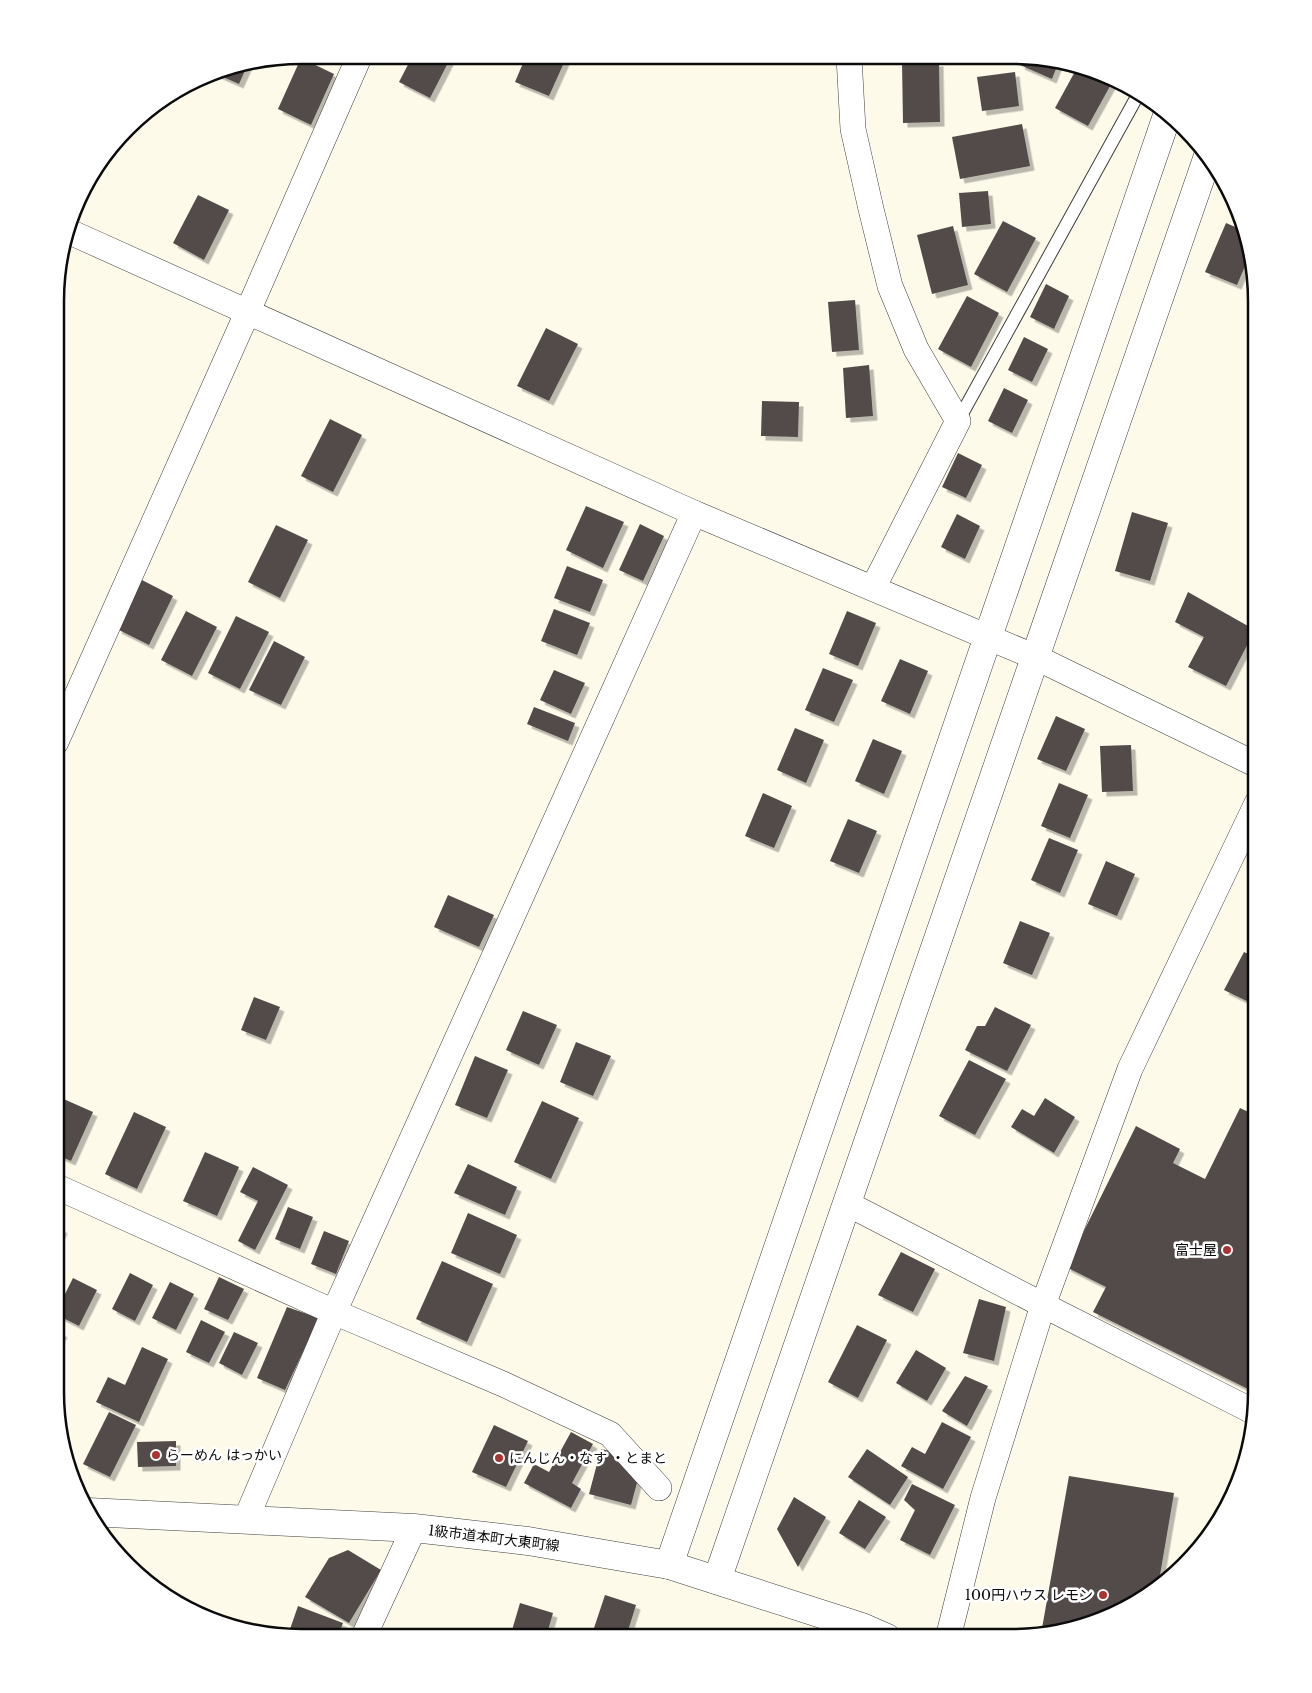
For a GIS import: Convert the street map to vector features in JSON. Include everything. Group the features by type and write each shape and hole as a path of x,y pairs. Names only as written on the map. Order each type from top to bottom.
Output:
{"street":[{"path":"64,724 356,64"},
{"path":"849,64 854,130 890,286 916,349 958,420 873,588"},
{"path":"668,1564 1165,121"},
{"path":"717,1580 1205,165"},
{"path":"74,234 694,513 1035,657 1248,761"},
{"path":"246,1519 334,1312 694,513"},
{"path":"950,1629 983,1498 1043,1306 1130,1069 1248,822"},
{"path":"64,1190 334,1312 503,1384 610,1434 659,1488"},
{"path":"846,1203 1043,1306 1248,1409"},
{"name":"1級市道本町大東町線","path":"96,1512 414,1528 528,1541 668,1564 867,1629"},
{"path":"367,1629 414,1528"}],"lane":[{"path":"958,420 1136,99"}],"building":[{"path":"298,64 313,64 334,74 311,125 278,109"},
{"path":"408,64 447,64 430,98 399,82"},
{"path":"523,64 563,64 549,96 515,82"},
{"path":"902,64 939,64 940,122 903,123"},
{"path":"1027,64 1056,68 1052,79 1020,65"},
{"path":"245,70 239,84 223,77"},
{"path":"1015,72 1019,106 982,111 977,77"},
{"path":"1074,72 1110,86 1088,126 1055,108"},
{"path":"1022,124 1030,166 960,179 952,137"},
{"path":"988,191 991,224 962,227 959,193"},
{"path":"198,195 229,210 204,260 173,243"},
{"path":"1003,221 1036,238 1007,292 974,274"},
{"path":"1226,223 1237,228 1245,265 1237,285 1205,272"},
{"path":"953,226 968,285 932,294 917,235"},
{"path":"1046,284 1069,296 1054,329 1030,317"},
{"path":"967,296 999,313 971,367 938,349"},
{"path":"855,300 859,350 832,352 828,302"},
{"path":"546,328 578,344 549,401 517,386"},
{"path":"1024,337 1048,349 1032,382 1008,370"},
{"path":"869,365 873,416 846,418 843,368"},
{"path":"1004,388 1028,400 1012,433 988,421"},
{"path":"762,401 799,402 798,437 761,436"},
{"path":"330,419 362,435 333,492 301,476"},
{"path":"958,453 982,465 966,498 942,487"},
{"path":"586,506 624,522 603,568 566,550"},
{"path":"1132,512 1168,523 1150,581 1115,571"},
{"path":"957,514 980,526 965,559 941,547"},
{"path":"640,524 664,536 643,581 619,570"},
{"path":"276,525 308,540 280,598 248,582"},
{"path":"567,566 603,580 590,612 554,598"},
{"path":"142,580 173,596 149,645 117,629"},
{"path":"1188,592 1248,626 1248,644 1226,686 1188,667 1204,637 1175,622"},
{"path":"554,609 590,623 577,655 541,641"},
{"path":"186,611 217,627 192,676 161,660"},
{"path":"847,611 876,623 858,666 829,654"},
{"path":"236,616 269,632 240,689 208,673"},
{"path":"274,641 305,657 281,705 249,690"},
{"path":"900,659 928,671 910,714 881,701"},
{"path":"823,668 853,680 834,722 805,710"},
{"path":"554,670 585,683 571,714 540,700"},
{"path":"534,707 575,723 568,741 527,724"},
{"path":"1056,716 1085,729 1066,771 1037,759"},
{"path":"795,728 824,740 806,783 777,770"},
{"path":"873,739 902,751 884,794 855,781"},
{"path":"1131,745 1133,791 1102,792 1100,746"},
{"path":"1059,783 1088,795 1070,838 1041,826"},
{"path":"763,793 792,806 774,848 745,836"},
{"path":"848,819 877,831 859,873 830,861"},
{"path":"1049,838 1078,850 1060,893 1031,880"},
{"path":"1106,861 1135,874 1117,916 1088,904"},
{"path":"448,895 494,915 479,947 434,927"},
{"path":"1020,921 1050,933 1032,975 1003,963"},
{"path":"1244,952 1248,954 1248,1002 1224,990"},
{"path":"254,997 280,1007 266,1040 241,1030"},
{"path":"995,1007 1031,1025 1007,1071 965,1050 977,1026 985,1026"},
{"path":"523,1011 557,1025 539,1065 506,1050"},
{"path":"576,1042 611,1056 593,1096 560,1082"},
{"path":"475,1056 508,1070 487,1118 455,1105"},
{"path":"969,1060 1006,1079 975,1135 939,1116"},
{"path":"1045,1098 1075,1117 1054,1153 1011,1127 1022,1109 1034,1116"},
{"path":"64,1099 93,1112 71,1161 64,1158"},
{"path":"542,1101 579,1118 551,1179 514,1162"},
{"path":"1240,1108 1248,1112 1248,1389 1093,1312 1106,1287 1066,1267 1136,1126 1180,1149 1173,1163 1205,1179"},
{"path":"134,1112 166,1127 137,1189 105,1174"},
{"path":"205,1152 239,1167 217,1216 183,1201"},
{"path":"468,1164 517,1187 505,1215 454,1193"},
{"path":"253,1167 288,1185 255,1250 238,1241 258,1201 240,1192"},
{"path":"288,1207 313,1217 300,1249 275,1239"},
{"path":"468,1213 517,1235 500,1274 451,1253"},
{"path":"324,1231 349,1241 336,1274 311,1264"},
{"path":"901,1252 935,1269 913,1312 878,1295"},
{"path":"442,1261 493,1284 467,1342 416,1319"},
{"path":"130,1273 153,1285 135,1321 112,1309"},
{"path":"219,1277 244,1289 228,1320 204,1309"},
{"path":"73,1278 97,1290 79,1326 64,1318 64,1296"},
{"path":"170,1282 194,1294 176,1330 152,1318"},
{"path":"979,1299 1006,1307 994,1361 963,1353"},
{"path":"287,1307 319,1318 285,1390 257,1378"},
{"path":"201,1320 225,1332 209,1363 186,1352"},
{"path":"857,1325 887,1340 858,1398 828,1382"},
{"path":"234,1332 258,1343 242,1375 219,1363"},
{"path":"142,1347 168,1359 139,1422 96,1402 108,1377 125,1385"},
{"path":"916,1350 946,1368 927,1401 896,1383"},
{"path":"965,1376 988,1386 967,1426 942,1411"},
{"path":"109,1412 136,1425 110,1477 83,1464"},
{"path":"942,1422 971,1437 943,1489 901,1466 912,1447 925,1454"},
{"path":"494,1425 528,1441 506,1487 472,1472"},
{"path":"571,1432 593,1444 572,1483 581,1489 571,1508 524,1483 534,1464 549,1472"},
{"path":"176,1441 176,1466 138,1467 137,1442"},
{"path":"601,1449 614,1452 638,1479 631,1505 589,1494"},
{"path":"867,1449 908,1477 890,1505 848,1477"},
{"path":"1069,1476 1174,1493 1160,1577 1130,1598 1102,1611 1073,1621 1042,1627"},
{"path":"912,1484 955,1505 930,1555 900,1540 915,1510 904,1500"},
{"path":"794,1497 826,1517 798,1567 777,1529"},
{"path":"859,1500 886,1517 865,1549 839,1533"},
{"path":"348,1550 381,1570 349,1623 305,1597 329,1558"},
{"path":"605,1595 636,1605 628,1629 594,1629"},
{"path":"520,1603 553,1613 548,1629 512,1629"},
{"path":"298,1606 343,1623 341,1629 290,1629"}],"place":[{"name":"富士屋","path":"1227,1250"},
{"name":"らーめん はっかい","path":"156,1455"},
{"name":"にんじん・なす ・とまと","path":"499,1458"},
{"name":"100円ハウス レモン","path":"1103,1595"}]}
